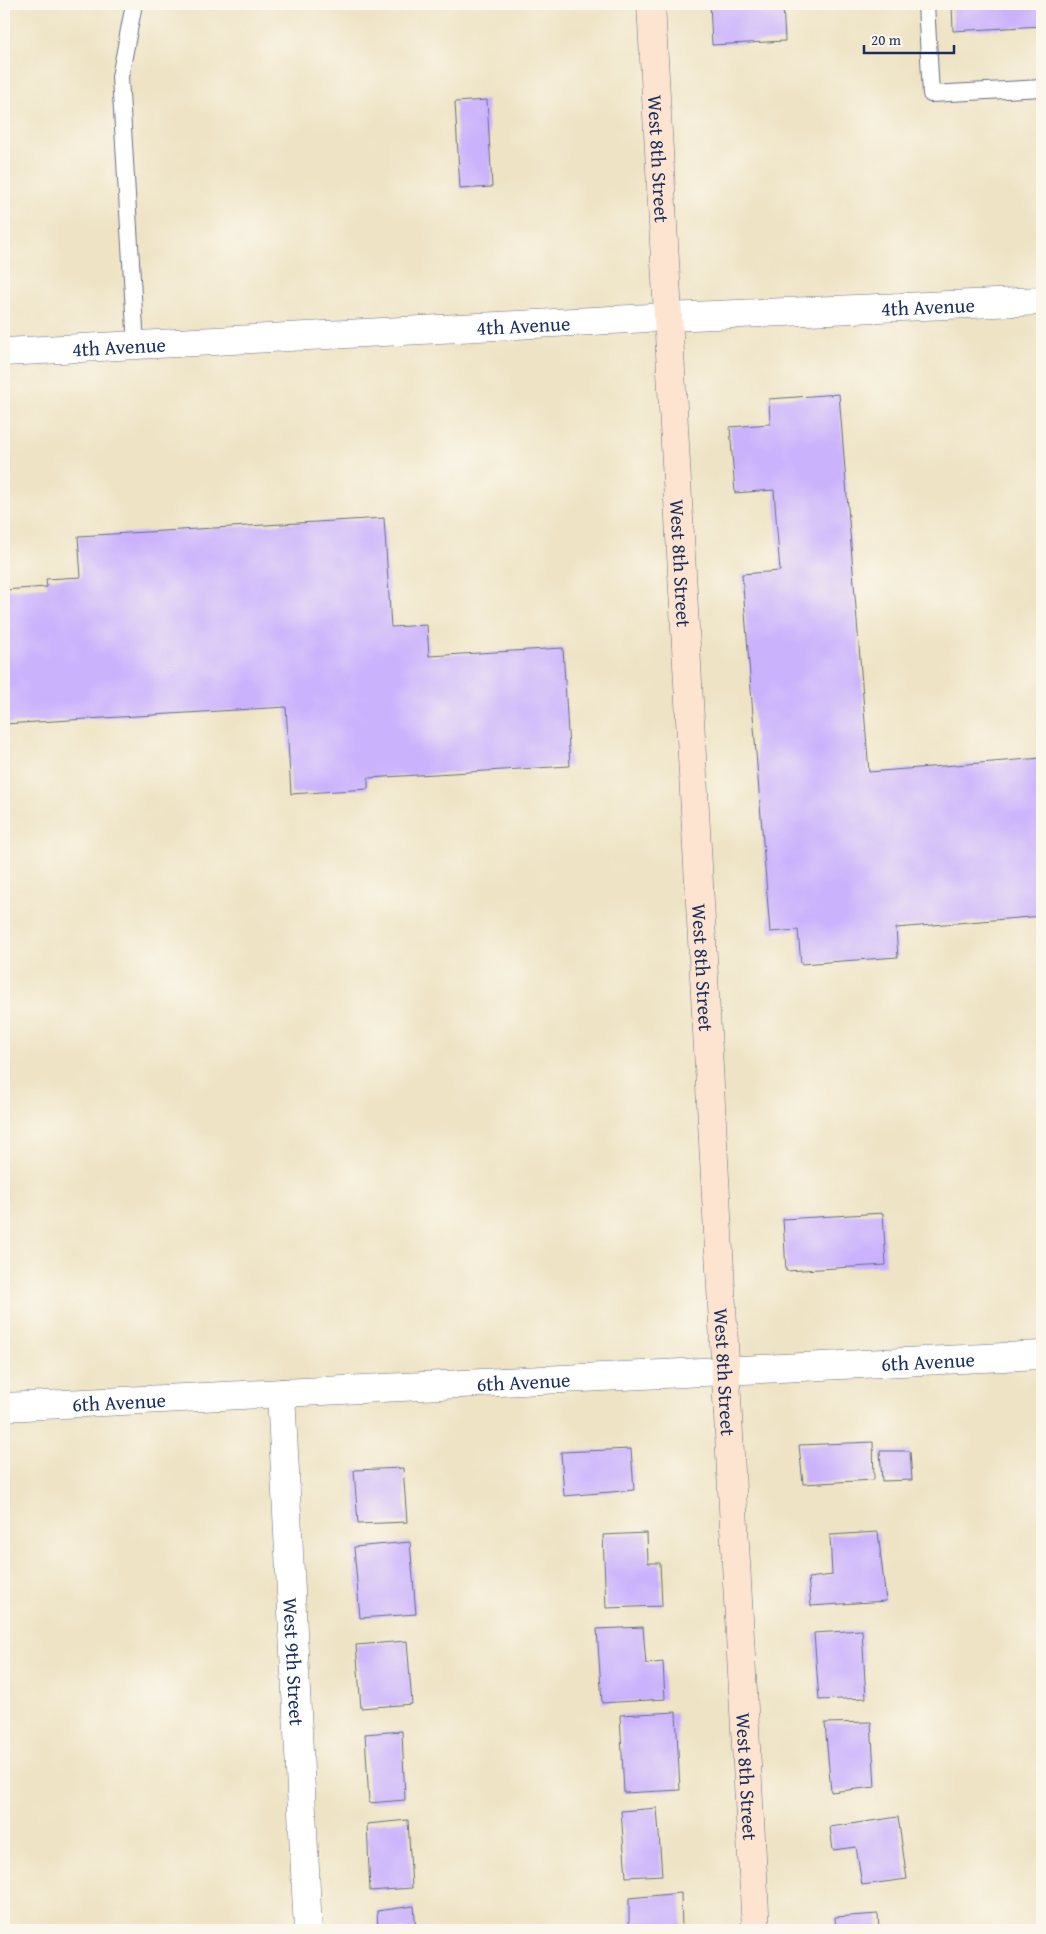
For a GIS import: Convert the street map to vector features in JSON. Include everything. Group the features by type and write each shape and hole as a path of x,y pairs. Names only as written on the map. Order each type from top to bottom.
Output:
{"street":[{"name":"West 8th Street","path":"651,4 756,1930"},
{"name":"4th Avenue","path":"4,352 668,317 1042,301"},
{"name":"6th Avenue","path":"4,1407 1042,1355"},
{"name":"West 9th Street","path":"281,1393 308,1930"}],"lane":[{"path":"134,4 120,77 136,346"},
{"path":"926,4 931,94 1042,88"}],"building":[{"path":"710,4 783,4 785,41 712,45"},
{"path":"952,4 1042,4 1042,26 953,31"},
{"path":"487,100 492,187 460,189 455,102"},
{"path":"839,394 869,772 1042,758 1042,916 896,928 898,957 801,964 798,930 770,932 742,574 780,571 774,490 735,493 730,427 770,424 769,399"},
{"path":"384,518 391,627 427,625 429,656 563,648 570,766 368,778 368,789 291,794 286,707 4,724 4,590 47,587 46,579 81,577 78,536"},
{"path":"883,1213 886,1265 786,1271 783,1219"},
{"path":"873,1442 874,1480 803,1484 799,1445"},
{"path":"631,1449 634,1490 564,1496 561,1452"},
{"path":"880,1451 910,1451 912,1480 882,1481"},
{"path":"403,1468 407,1522 358,1524 354,1470"},
{"path":"878,1532 886,1601 811,1606 808,1578 832,1575 830,1535"},
{"path":"647,1533 648,1563 660,1563 662,1606 606,1608 603,1535"},
{"path":"410,1542 416,1614 360,1618 354,1547"},
{"path":"643,1627 646,1664 663,1662 665,1699 602,1703 597,1629"},
{"path":"862,1630 866,1698 819,1700 814,1633"},
{"path":"407,1641 412,1704 361,1708 356,1645"},
{"path":"676,1712 680,1790 624,1793 620,1715"},
{"path":"871,1722 875,1787 831,1792 825,1723"},
{"path":"402,1731 405,1800 369,1803 365,1734"},
{"path":"657,1808 662,1875 626,1877 621,1811"},
{"path":"898,1817 907,1879 862,1885 856,1847 833,1850 830,1827"},
{"path":"408,1820 412,1888 370,1891 367,1824"},
{"path":"681,1893 682,1930 629,1930 629,1898"},
{"path":"414,1906 416,1930 378,1930 377,1911"},
{"path":"878,1914 879,1930 836,1930 835,1917"}]}
